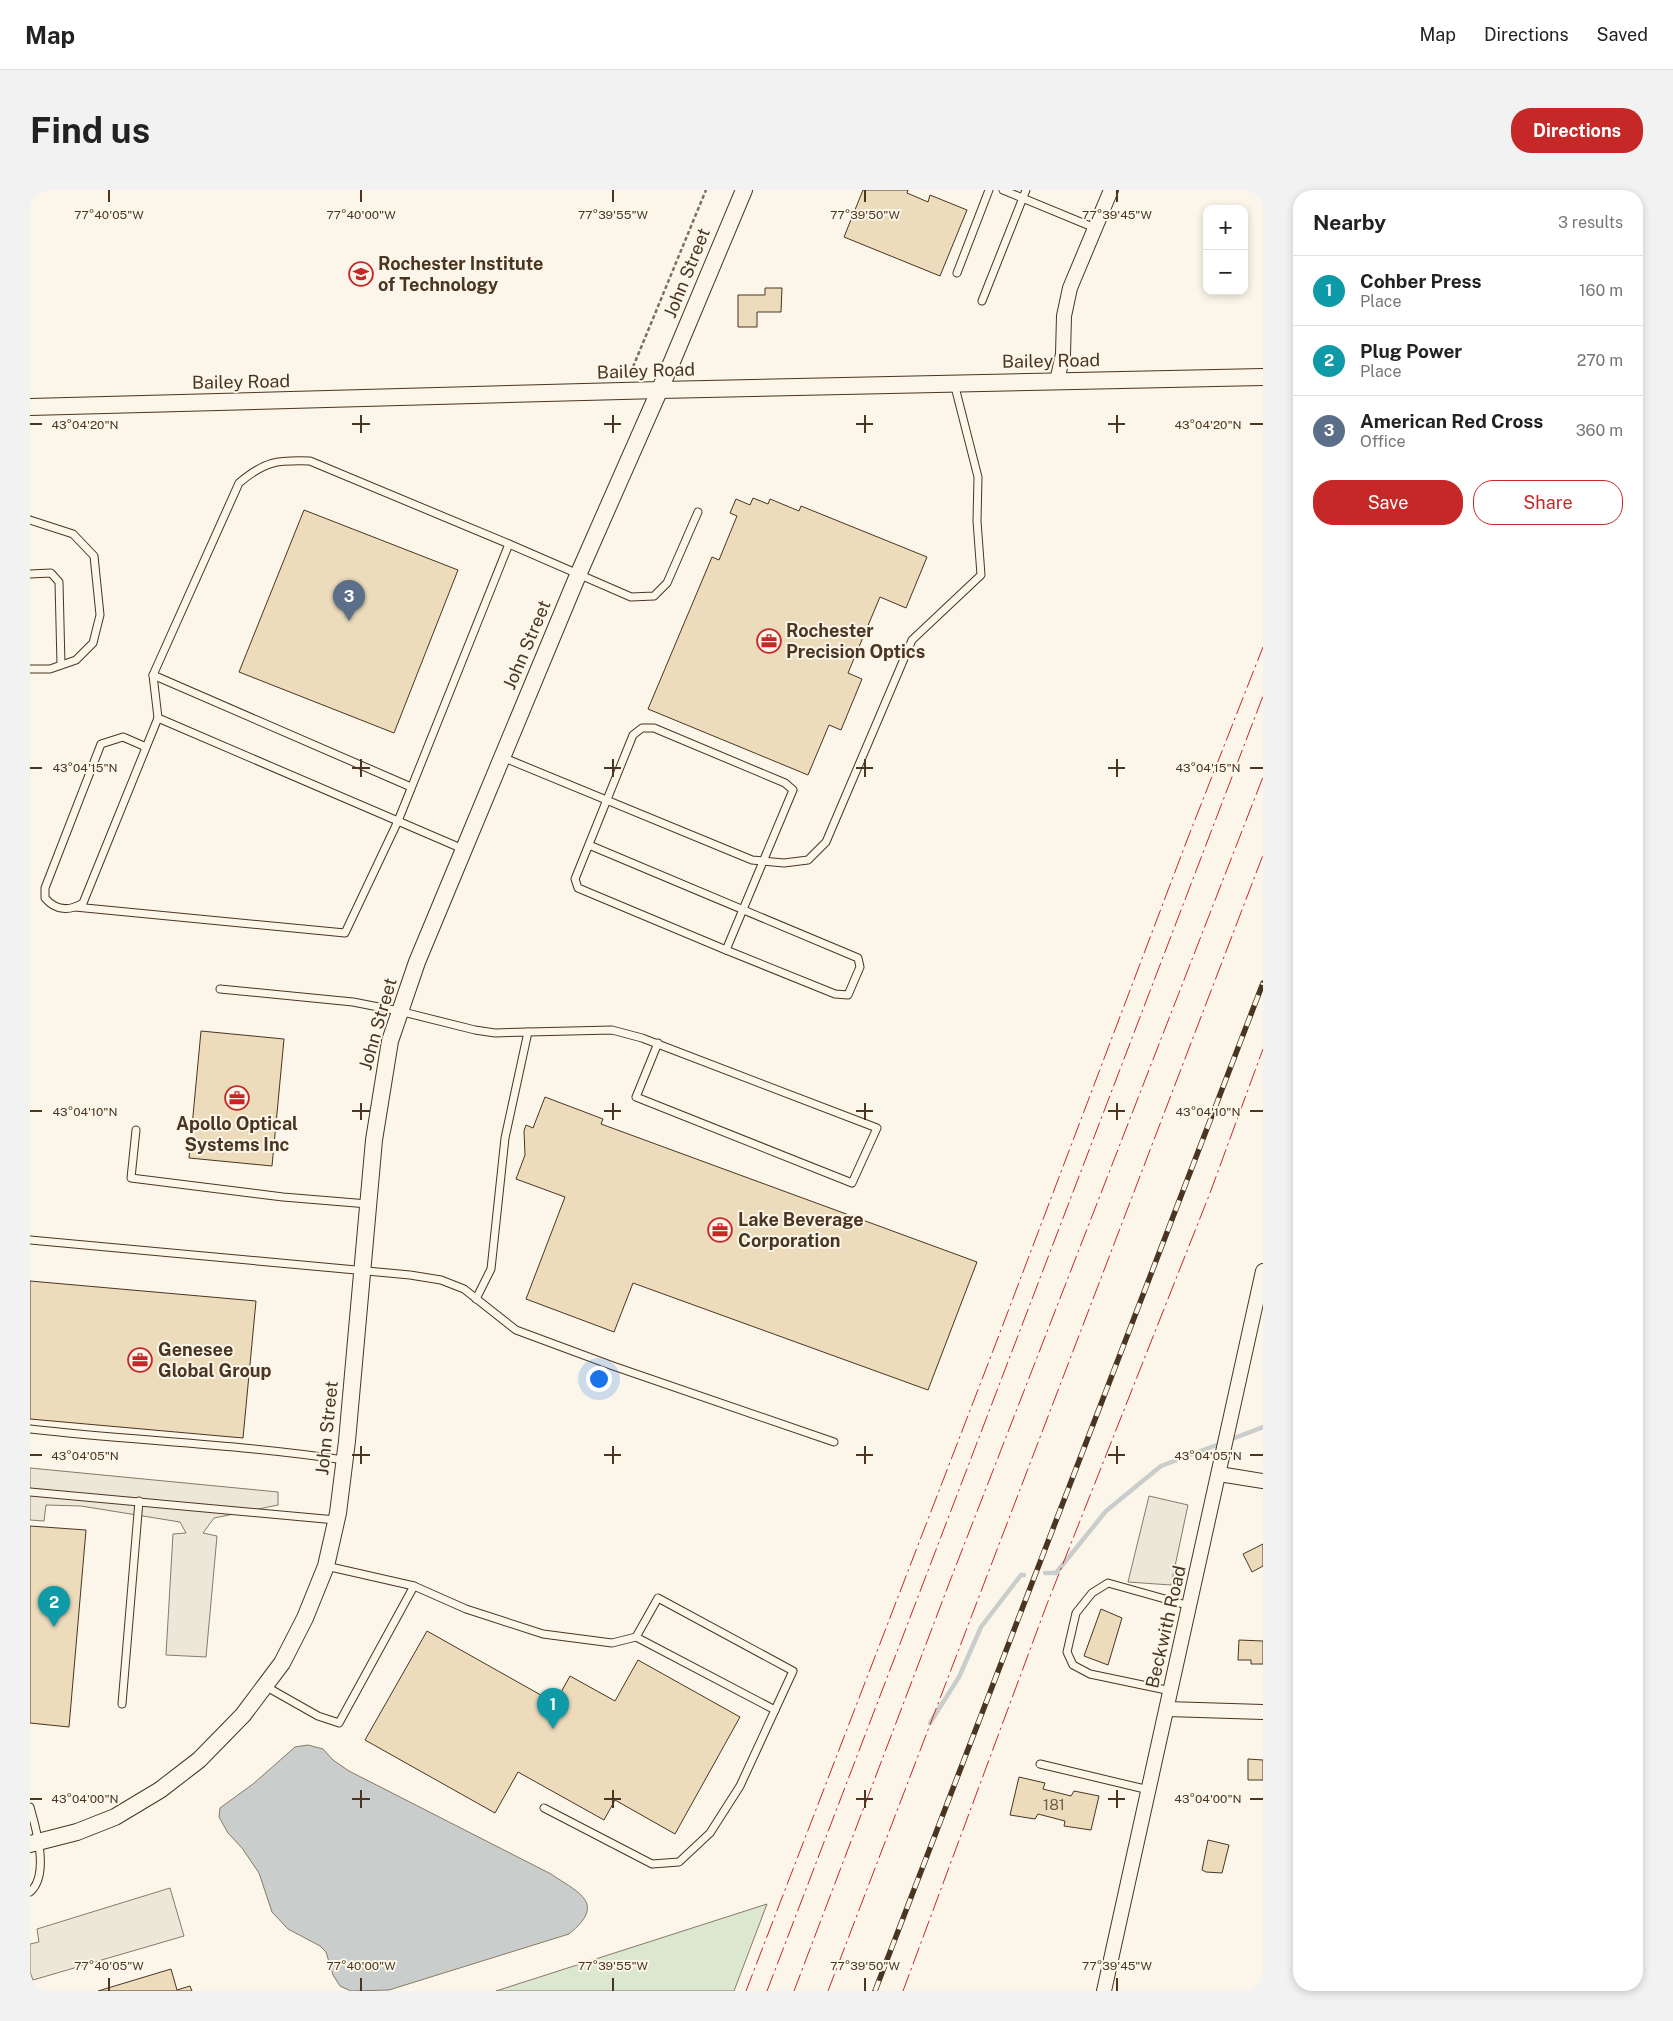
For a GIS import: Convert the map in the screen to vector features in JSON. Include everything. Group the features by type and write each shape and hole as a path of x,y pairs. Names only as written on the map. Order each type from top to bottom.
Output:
{"street":[{"name":"John Street","path":"35,1843 77,1832 115,1816 160,1790 200,1760 243,1715 265,1686 282,1663 305,1618 326,1566 337,1520 374,1140 381,1085 390,1041 399,1011 417,962 578,575 660,390 744,190"},
{"path":"1057,381 1063,354 1064,316 1070,288 1111,190"},
{"name":"Bailey Road","path":"30,407 660,390 1263,377"},
{"name":"Beckwith Road","path":"1104,1991 1263,1271"},
{"path":"1219,1474 1263,1481"},
{"path":"1167,1709 1263,1712"}],"lane":[{"path":"957,273 989,190"},
{"path":"1003,190 1095,228"},
{"path":"982,301 1026,190"},
{"path":"502,757 752,860 784,863 808,860 826,842 912,640 981,575 977,520 978,477 954,383"},
{"path":"75,908 83,903 158,718 153,675 239,483 255,469 282,460 310,461 509,544 631,598 654,596 667,583 698,512"},
{"path":"30,520 73,534 94,556 100,615 93,644 76,660 50,669 30,669"},
{"path":"146,747 123,737 101,744 45,888 45,898 50,904 63,909 75,908 345,933 398,821 509,544"},
{"path":"30,574 51,573 58,582 61,665"},
{"path":"153,675 411,788"},
{"path":"158,718 464,849"},
{"path":"589,845 743,910 858,958 860,967 848,995 836,994 726,950 578,888 575,879 633,735 642,728 654,728 785,783 793,790 764,861 743,910 726,950"},
{"path":"220,989 353,1002 495,1033 612,1030 658,1043 877,1128 852,1183 636,1097 658,1043"},
{"path":"476,1299 491,1269 505,1138 528,1032"},
{"path":"136,1130 132,1178 283,1197 368,1204"},
{"path":"30,1240 410,1275 440,1280 464,1289 516,1330 612,1366 834,1442"},
{"path":"30,1429 94,1437 261,1450 344,1460"},
{"path":"30,1492 337,1520"},
{"path":"122,1704 139,1501"},
{"path":"326,1566 414,1586 466,1609 543,1634 612,1643 636,1637 775,1710"},
{"path":"1171,1691 1090,1674 1073,1665 1067,1652 1076,1613 1092,1593 1108,1583 1190,1606"},
{"path":"265,1686 318,1716 339,1723 414,1586"},
{"path":"544,1808 652,1864 679,1862 710,1833 740,1786 793,1671 658,1598 636,1637"},
{"path":"1040,1764 1148,1790"},
{"path":"30,1807 40,1863 36,1887 30,1892"}],"path":[{"path":"633,367 706,190"}],"green space":[{"path":"767,1904 734,1991 496,1991"}],"shaded area":[{"path":"30,1468 278,1492 278,1505 214,1518 203,1533 217,1536 206,1657 166,1655 173,1534 186,1533 180,1522 81,1506 46,1505 44,1521 30,1520"},
{"path":"1149,1496 1188,1505 1171,1585 1128,1582"},
{"path":"308,1745 323,1749 333,1760 349,1771 551,1874 579,1893 587,1906 586,1914 569,1934 389,1990 351,1991 340,1986 333,1975 326,1952 320,1946 288,1929 272,1912 259,1873 242,1848 228,1833 219,1817 220,1808 253,1784 295,1747"},
{"path":"170,1888 184,1936 33,1980 30,1972 30,1944 39,1942 37,1929"}],"building":[{"path":"863,190 908,190 907,193 928,202 930,195 967,210 940,276 844,237"},
{"path":"765,288 782,288 781,312 757,312 757,327 738,327 738,295 765,295"},
{"name":"Rochester Precision Optics","path":"753,498 768,504 770,499 799,511 801,506 927,557 906,608 880,597 848,673 862,679 841,730 829,725 808,775 648,709 712,557 719,560 737,516 730,513 736,499 750,505"},
{"path":"304,510 458,570 394,733 239,672"},
{"name":"Apollo Optical Systems Inc","path":"201,1031 284,1039 272,1166 189,1158"},
{"name":"Lake Beverage Corporation","path":"545,1097 603,1119 601,1124 977,1262 928,1390 633,1283 614,1332 526,1299 565,1197 516,1179 525,1155 524,1131 526,1125 533,1128"},
{"name":"Genesee Global Group","path":"30,1281 256,1301 243,1438 30,1419"},
{"path":"30,1526 86,1530 69,1727 30,1723"},
{"path":"1263,1544 1263,1566 1252,1572 1243,1554"},
{"path":"1101,1609 1122,1618 1108,1665 1084,1656"},
{"path":"427,1631 555,1703 570,1676 615,1701 638,1660 740,1717 675,1834 615,1800 604,1820 518,1772 495,1813 365,1740"},
{"path":"1239,1640 1263,1641 1263,1664 1251,1664 1251,1660 1238,1660"},
{"path":"1248,1759 1263,1760 1263,1780 1248,1780"},
{"path":"1019,1777 1045,1783 1043,1789 1071,1796 1074,1791 1099,1796 1091,1830 1064,1826 1065,1821 1038,1814 1035,1819 1010,1815"},
{"path":"1208,1840 1229,1845 1222,1873 1202,1870"},
{"path":"171,1969 177,1990 190,1986 192,1991 98,1991"}],"waterway":[{"path":"1229,1440 1263,1427"},
{"path":"1045,1573 1056,1573 1106,1511 1161,1466 1222,1443"},
{"path":"930,1723 959,1677 981,1627 1021,1575 1024,1575"}],"railway":[{"path":"875,1991 1263,983"}],"power":[{"path":"746,1991 996,1343 1189,835 1263,647"},
{"path":"767,1991 1263,696"},
{"path":"794,1991 950,1581 1263,777"},
{"path":"828,1991 1263,855"},
{"path":"903,1991 1047,1604 1210,1193 1263,1049"}],"place":[{"name":"Rochester Institute of Technology","path":"361,274"},
{"name":"American Red Cross","path":"349,621"},
{"name":"Rochester Precision Optics","path":"769,641"},
{"name":"Apollo Optical Systems Inc","path":"237,1098"},
{"name":"Lake Beverage Corporation","path":"720,1230"},
{"name":"Genesee Global Group","path":"140,1360"},
{"name":"Plug Power","path":"54,1627"},
{"name":"Cohber Press","path":"553,1729"}]}
